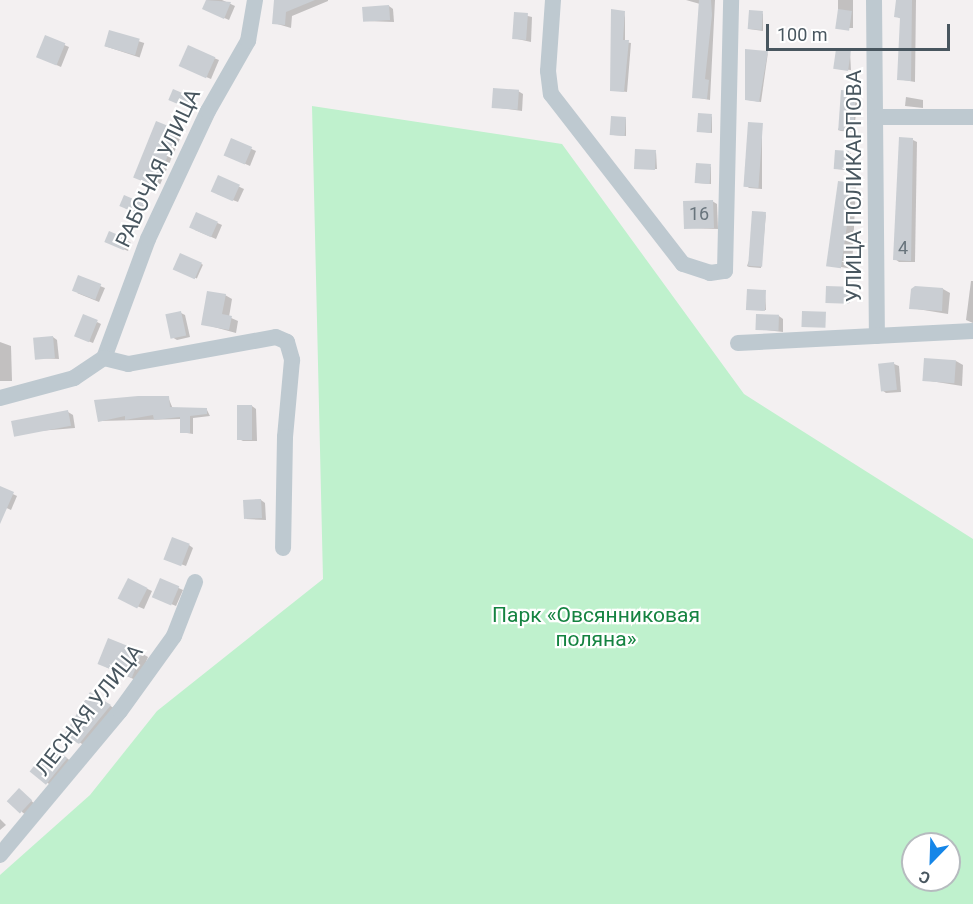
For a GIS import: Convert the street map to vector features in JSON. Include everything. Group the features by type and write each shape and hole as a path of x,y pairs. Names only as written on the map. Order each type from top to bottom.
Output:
{"street":[{"name":"РАБОЧАЯ УЛИЦА","path":"104,358 148,239 208,111 248,41 255,0"},
{"path":"553,0 548,71 551,94 683,264 710,273 725,271 731,0"},
{"name":"УЛИЦА ПОЛИКАРПОВА","path":"874,0 877,117 877,336"},
{"path":"877,117 973,117"},
{"path":"738,343 973,332"},
{"path":"0,398 74,378 104,358 128,364 276,337 286,342 292,360 285,437 284,548"},
{"name":"ЛЕСНАЯ УЛИЦА","path":"0,855 120,711 174,636 195,582"}],"green space":[{"name":"Парк «Овсянниковая поляна»","path":"312,106 562,144 744,394 973,539 973,904 0,904 0,875 90,795 157,711 323,579"}],"building":[{"path":"206,0 231,2 224,19 202,9"},
{"path":"274,0 315,0 286,12 285,25 272,24"},
{"path":"699,0 711,0 712,15 705,79 709,80 707,99 692,98"},
{"path":"896,0 912,0 911,81 897,80 900,18 894,17"},
{"path":"389,5 390,20 363,22 362,7"},
{"path":"611,9 625,11 623,40 629,40 624,92 610,91"},
{"path":"838,9 852,11 849,31 835,29"},
{"path":"749,10 763,11 762,30 748,29"},
{"path":"514,12 528,13 526,40 512,39"},
{"path":"109,30 140,39 135,55 104,46"},
{"path":"45,35 65,43 56,65 36,57"},
{"path":"188,45 215,57 206,78 179,66"},
{"path":"745,49 768,51 759,102 745,100"},
{"path":"836,49 851,51 848,71 833,69"},
{"path":"493,88 519,90 518,110 492,108"},
{"path":"173,89 192,97 188,108 168,100"},
{"path":"841,90 856,91 853,131 838,130"},
{"path":"698,113 712,114 711,133 697,132"},
{"path":"611,116 626,117 625,136 610,135"},
{"path":"156,121 178,130 155,187 133,178"},
{"path":"748,122 763,123 758,188 743,187"},
{"path":"899,137 913,138 911,261 893,260"},
{"path":"231,138 252,147 245,164 224,155"},
{"path":"635,149 656,150 655,170 634,169"},
{"path":"835,150 849,151 848,170 834,169"},
{"path":"696,163 711,164 710,184 695,183"},
{"path":"218,175 240,185 233,201 211,191"},
{"path":"838,181 853,183 841,268 826,266"},
{"path":"124,195 143,203 139,214 119,206"},
{"path":"713,200 714,228 684,229 683,201"},
{"path":"752,211 766,212 762,267 748,266"},
{"path":"196,212 218,222 211,237 189,228"},
{"path":"109,231 128,239 124,250 104,242"},
{"path":"180,253 202,263 195,279 173,269"},
{"path":"78,275 101,284 95,300 72,291"},
{"path":"826,286 849,287 848,304 825,303"},
{"path":"915,286 943,288 942,311 909,309 911,289"},
{"path":"747,289 766,290 765,311 746,310"},
{"path":"207,291 226,294 222,314 232,316 229,330 201,325"},
{"path":"181,311 186,335 171,339 165,314"},
{"path":"802,311 826,312 825,328 801,327"},
{"path":"83,314 98,320 89,342 74,336"},
{"path":"756,314 779,315 778,331 755,330"},
{"path":"53,336 55,358 35,360 33,338"},
{"path":"924,358 956,360 954,383 922,381"},
{"path":"894,362 897,390 881,392 878,364"},
{"path":"169,396 170,407 207,408 207,414 190,416 190,433 180,433 180,417 154,420 153,415 125,420 125,416 98,422 94,400"},
{"path":"237,405 252,405 252,440 237,440"},
{"path":"68,410 71,426 14,437 11,421"},
{"path":"0,486 14,492 0,524"},
{"path":"261,499 262,518 244,519 243,500"},
{"path":"172,537 190,544 181,566 163,559"},
{"path":"128,578 148,588 137,608 118,598"},
{"path":"160,578 179,586 171,606 152,597"},
{"path":"108,638 142,652 132,678 98,664"},
{"path":"90,692 111,705 79,744 64,735"},
{"path":"51,745 67,758 46,785 30,771"},
{"path":"19,788 32,800 20,813 7,801"}]}
